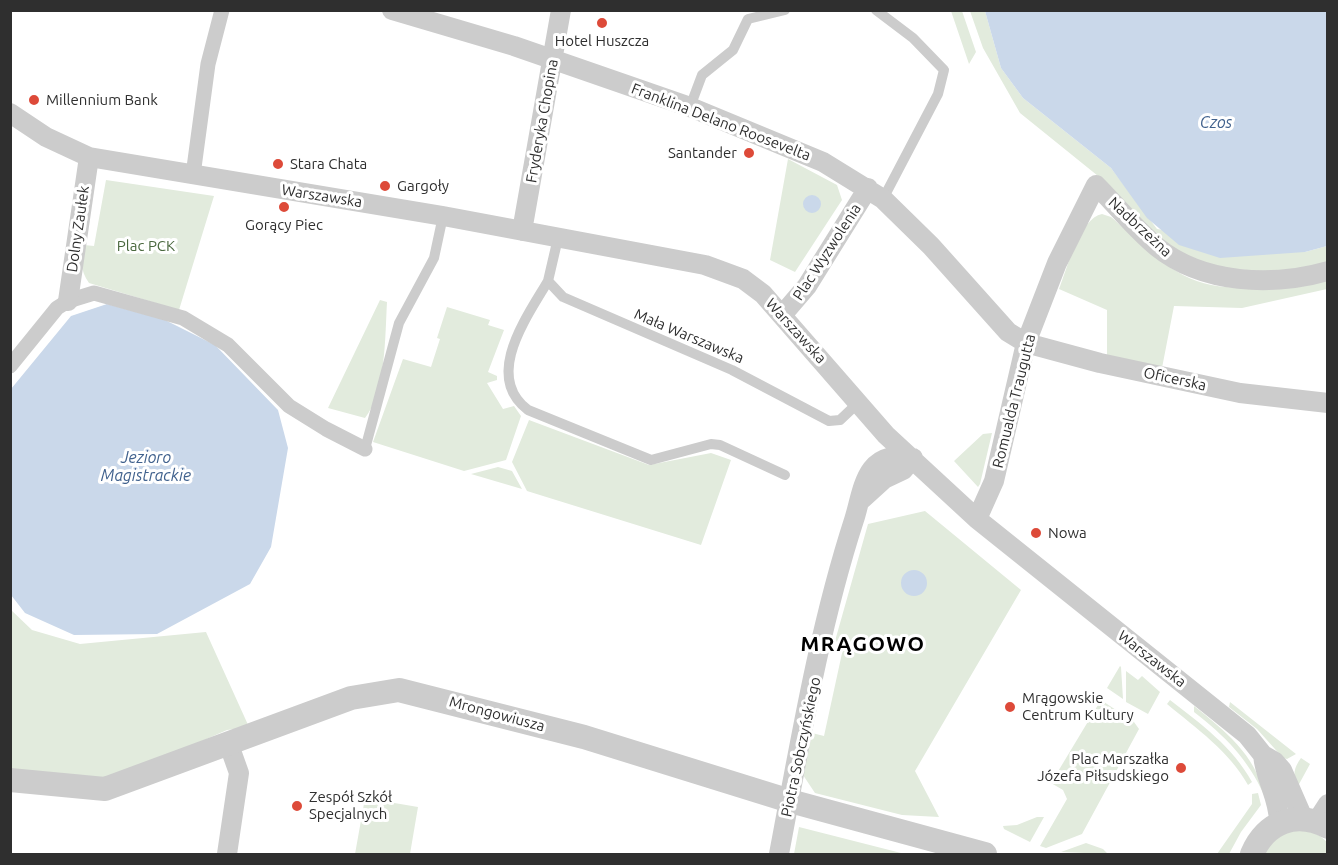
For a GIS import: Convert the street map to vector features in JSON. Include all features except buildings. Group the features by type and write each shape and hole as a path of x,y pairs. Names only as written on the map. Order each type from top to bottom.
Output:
{"street":[{"path":"193,175 208,64 222,10"},
{"name":"Franklina Delano Roosevelta","path":"392,10 463,30 690,107 823,162 875,193 931,246 1008,332 1026,343"},
{"name":"Fryderyka Chopina","path":"522,231 561,10"},
{"name":"Warszawska","path":"10,113 62,146 88,157 443,216 722,269 756,289 783,314 886,435 977,519 1247,735 1263,755 1275,762 1319,817"},
{"name":"Dolny Zaułek","path":"68,301 88,157"},
{"name":"Nadbrzeżna","path":"1096,185 1156,246 1176,260 1198,269 1231,278 1275,280 1328,271"},
{"name":"Romualda Traugutta","path":"977,519 994,481 1026,343 1058,263 1096,185"},
{"name":"Plac Wyzwolenia","path":"783,314 807,286 875,193"},
{"path":"10,366 57,308 68,301 94,293 183,318 228,345 289,406 365,449"},
{"name":"Oficerska","path":"1026,343 1100,363 1240,393 1328,403"},
{"name":"Piotra Sobczyńskiego","path":"779,855 844,551 867,477 883,459 891,456 913,458"},
{"name":"Mrongowiusza","path":"10,780 105,789 351,698 399,690 584,737 790,801 985,855"},
{"path":"226,855 239,773 229,745"},
{"name":"Warszawska","path":"1263,755 1264,771 1279,810 1279,822"},
{"path":"1252,855 1267,831 1279,822 1319,817"}],"lane":[{"path":"690,107 702,75 733,51 748,19 785,10"},
{"path":"875,193 938,94 944,70 913,38 876,10"},
{"path":"365,449 399,323 434,258 443,216"},
{"path":"558,238 548,281 529,311 508,366 510,386 520,404 528,410 651,460 711,444 720,445 785,475"},
{"name":"Mała Warszawska","path":"548,281 563,297 646,335 732,370 829,421 840,420 858,403"}],"green space":[{"path":"951,11 962,11 976,52 969,64"},
{"path":"970,11 985,11 1001,68 1023,98 1111,168 1157,229 1305,252 1327,246 1327,264 1272,272 1211,267 1161,243 1103,180 1020,113 983,48"},
{"path":"788,159 837,185 842,200 795,272 770,260"},
{"name":"Plac PCK","path":"106,180 214,196 179,310 89,283 86,278 81,260 84,245 94,246"},
{"path":"1102,214 1111,217 1174,270 1200,282 1236,288 1273,286 1328,278 1327,289 1242,308 1174,306 1162,368 1107,356 1107,310 1059,289 1081,234 1094,218"},
{"path":"380,300 387,302 385,347 381,379 372,407 365,418 328,408"},
{"path":"447,307 490,320 488,325 504,330 488,372 497,376 497,380 487,383 503,409 514,406 521,416 506,460 464,471 373,442 403,359 431,367"},
{"path":"529,420 649,465 711,453 731,460 701,545 527,491 512,462"},
{"path":"992,433 978,487 954,461 983,434"},
{"path":"498,467 512,471 522,489 471,474"},
{"path":"925,511 1021,590 915,771 939,817 902,815 815,793 803,775 812,733 824,736 844,644 835,641 868,524"},
{"path":"10,609 32,630 80,644 206,632 249,727 227,730 104,784 11,770"},
{"path":"1121,667 1123,699 1107,688"},
{"path":"1126,671 1138,680 1142,676 1160,692 1148,714 1126,702"},
{"path":"1101,700 1134,722 1139,729 1082,834 1046,848 1040,846 1067,799 1063,790 1051,783"},
{"path":"1170,700 1205,727 1226,747 1252,782 1248,785 1222,751 1167,704"},
{"path":"1230,702 1296,754 1287,759 1283,758 1257,729 1229,707"},
{"path":"1194,706 1237,744 1254,768 1264,795 1243,759 1226,739 1194,712"},
{"path":"1301,758 1310,764 1298,786 1295,772"},
{"path":"1258,793 1261,805 1241,832 1229,854 1217,854 1252,804 1252,794"},
{"path":"365,798 418,807 410,854 355,854"},
{"path":"1037,817 1044,817 1030,842 1004,829 1003,826 1017,825"},
{"path":"799,827 905,854 794,854"},
{"path":"1296,829 1313,832 1324,839 1327,842 1327,854 1264,854 1277,838"},
{"path":"1086,843 1103,849 1108,854 1061,852"}],"water":[{"name":"Czos","path":"985,11 1327,11 1327,246 1305,252 1220,258 1179,245 1147,218 1111,168 1023,98 1001,68"},
{"path":"808,195 816,195 821,200 819,211 808,213 803,208 803,200"},
{"name":"Jezioro Magistrackie","path":"107,304 165,320 215,345 278,410 288,448 271,547 250,584 157,634 74,635 25,613 11,595 11,389 71,316"},
{"path":"914,570 923,574 927,583 923,592 914,596 905,592 901,583 905,574"}],"place":[{"name":"Hotel Huszcza","path":"602,23"},
{"name":"Millennium Bank","path":"34,100"},
{"name":"Santander","path":"749,153"},
{"name":"Stara Chata","path":"278,164"},
{"name":"Gargoły","path":"385,186"},
{"name":"Gorący Piec","path":"284,207"},
{"name":"Nowa","path":"1036,533"},
{"name":"Mrągowskie Centrum Kultury","path":"1010,707"},
{"name":"Plac Marszałka Józefa Piłsudskiego","path":"1181,768"},
{"name":"Zespół Szkół Specjalnych","path":"297,806"}],"district":[{"name":"MRĄGOWO","path":"863,644"}]}
